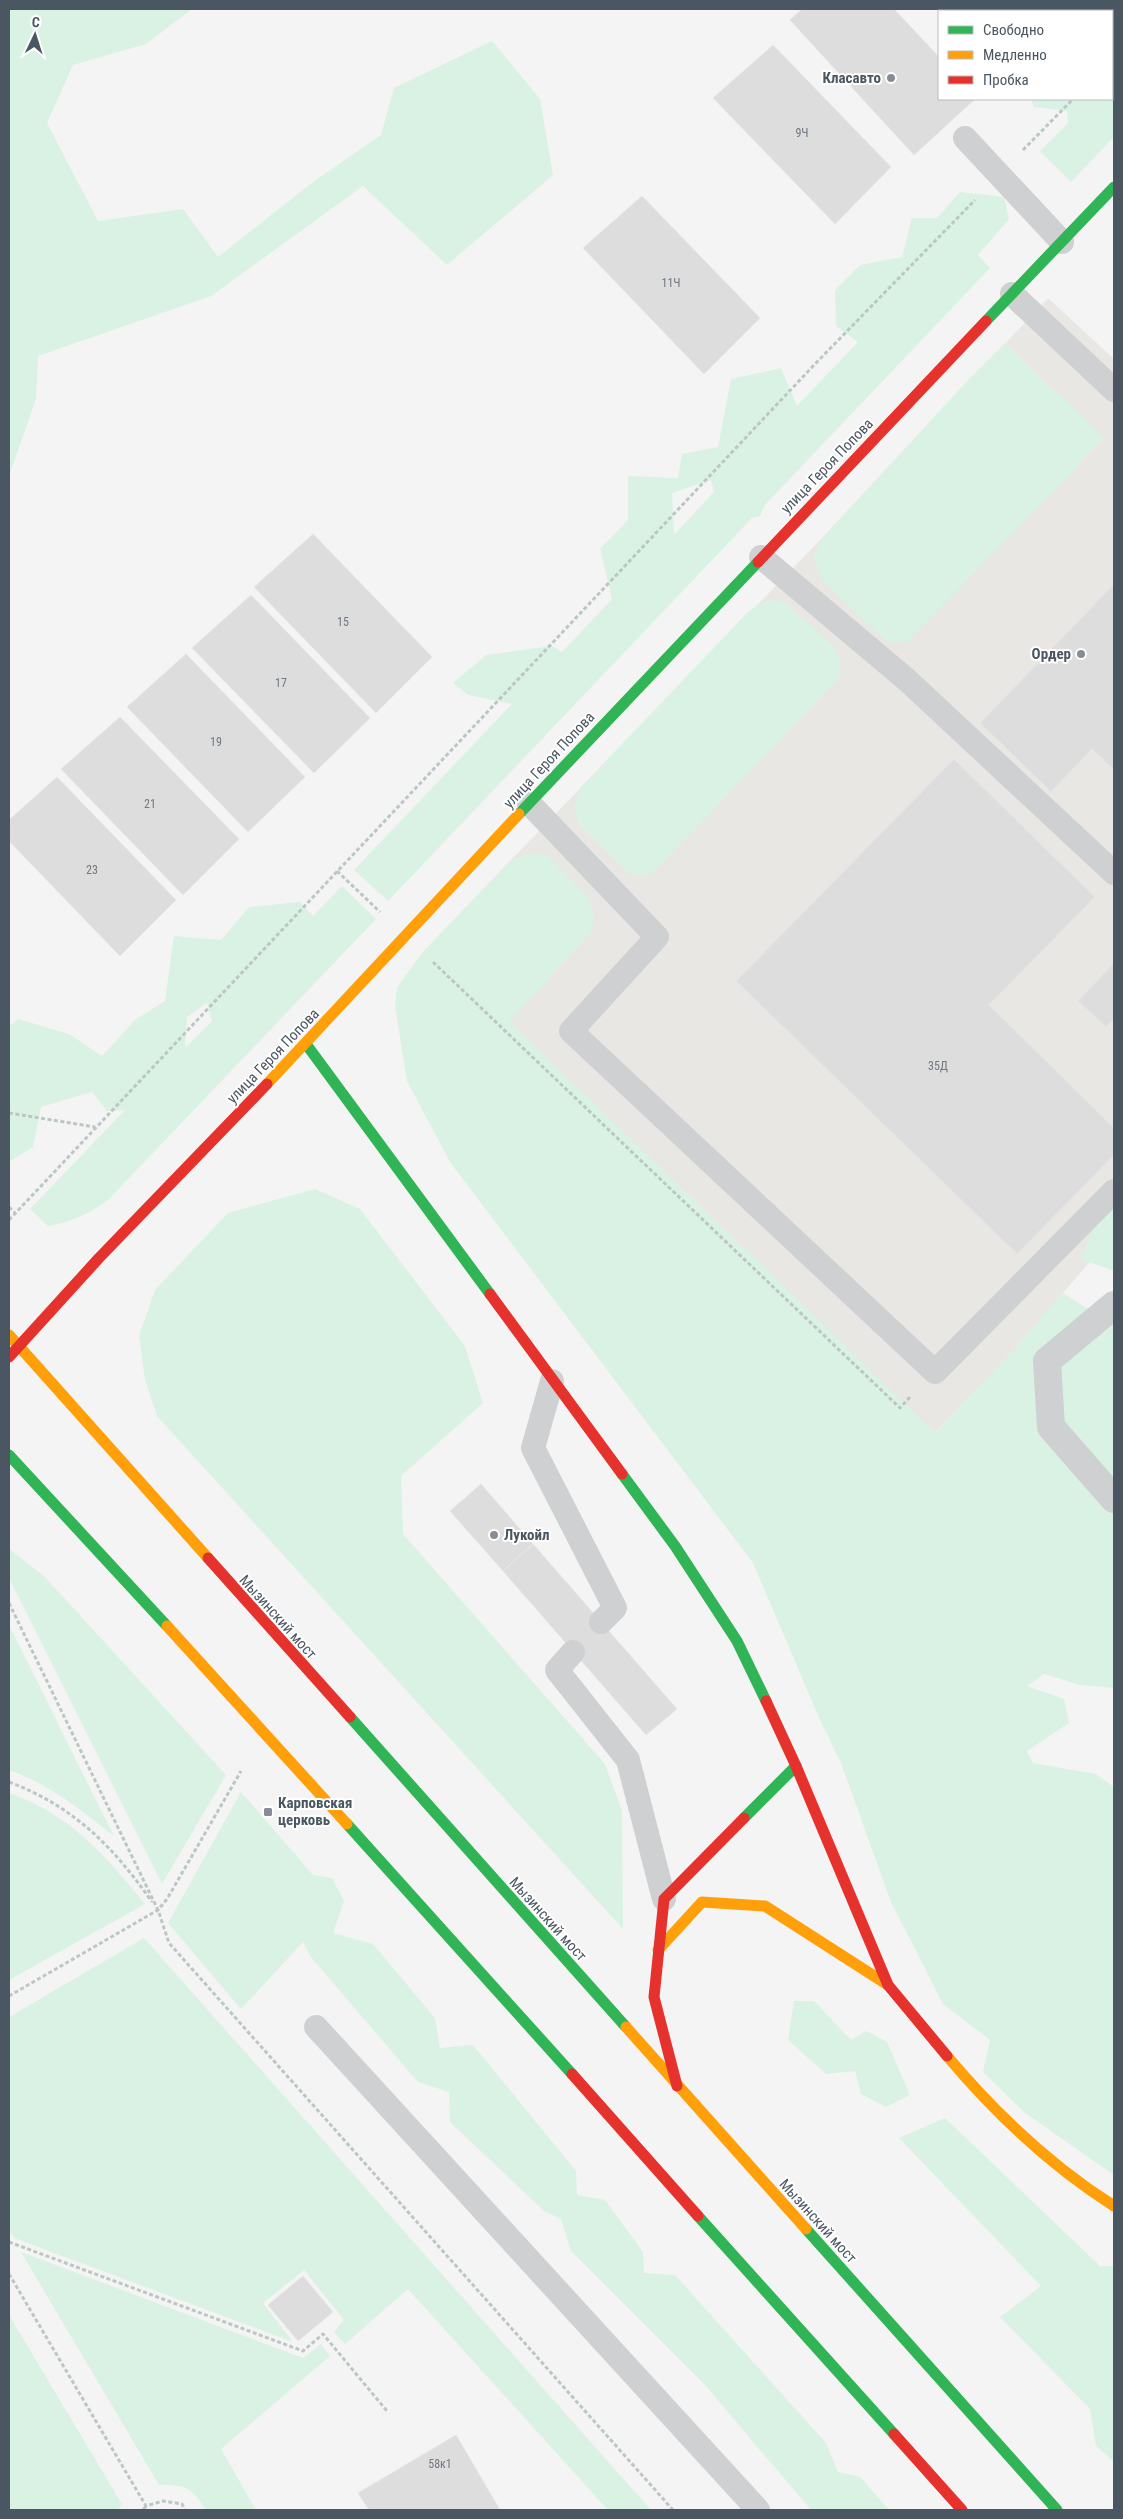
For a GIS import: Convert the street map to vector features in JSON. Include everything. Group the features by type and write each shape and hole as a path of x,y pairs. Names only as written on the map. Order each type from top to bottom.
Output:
{"street":[{"name":"улица Героя Попова","path":"9,1357 99,1258 306,1044 528,803 761,556 1114,187"},
{"path":"306,1044 552,1381 676,1546 737,1641 796,1766 888,1985 978,2093 1076,2181 1114,2206"},
{"path":"1114,1305 1047,1361 1051,1427 1114,1499"},
{"name":"Мызинский мост","path":"9,1335 1057,2510"},
{"path":"9,1455 301,1772 962,2510"},
{"path":"677,2086 654,1996 664,1899 796,1766"},
{"path":"658,1950 702,1902 765,1906 888,1985"}],"lane":[{"path":"965,138 1062,242"},
{"path":"1012,294 1114,390"},
{"path":"761,556 907,680 1114,873"},
{"path":"528,803 657,937 571,1031 935,1372 1114,1191"},
{"path":"552,1381 533,1448 615,1608 601,1622"},
{"path":"573,1652 557,1670 628,1760 664,1899"},
{"path":"316,2027 758,2510"}],"path":[{"path":"9,1220 815,364 1072,100"},
{"path":"337,871 381,914"},
{"path":"430,959 900,1408 935,1372"},
{"path":"9,1113 96,1128"},
{"path":"9,1207 15,1213"},
{"path":"9,1603 158,1910 169,1943 673,2510"},
{"path":"9,1996 158,1910 167,1899 241,1771"},
{"path":"9,1782 34,1792 98,1835 136,1880 158,1910"},
{"path":"9,2242 303,2351 323,2334 387,2411"},
{"path":"9,2274 146,2506"},
{"path":"143,2510 146,2506 163,2501 182,2504 186,2510"}],"shaded area":[{"path":"1048,298 1114,359 1114,1234 1006,1359 888,1481 397,988 423,952 823,537"}],"green space":[{"path":"9,9 192,9 146,44 73,65 47,123 98,221 183,209 218,257 313,182 381,135 394,88 492,41 540,99 553,175 447,265 363,186 211,296 38,356 36,399 9,476"},
{"path":"1114,75 1114,137 1071,182 1040,151 1068,123 1067,111 1034,107 1031,100 1113,100"},
{"path":"960,192 1004,197 1009,219 978,255 990,268 764,506 760,516 752,518 388,901 354,870 512,704 468,695 453,683 486,655 552,646 562,652 612,599 600,549 628,520 628,476 678,478 682,454 718,447 731,379 781,368 797,406 858,342 836,326 835,290 860,265 902,257 912,218 937,218","holes":["711,480 714,492 674,535 672,493"]},
{"path":"1005,343 1104,438 908,641 887,642 822,580 813,557 823,537 971,377"},
{"path":"767,600 784,602 833,646 840,661 840,677 653,873 638,876 627,872 579,825 574,807 580,788 749,611"},
{"path":"528,854 547,855 589,898 594,919 591,933 509,1021 935,1433 1018,1345 1062,1293 1114,1324 1114,1688 1080,1685 1044,1674 1027,1686 1064,1699 1069,1723 1027,1751 1033,1763 1096,1774 1114,1787 1114,2175 1025,2113 983,2072 990,2040 943,2004 891,1902 841,1763 820,1720 753,1563 450,1162 407,1081 395,1006 397,988 423,952 511,860"},
{"path":"342,886 376,919 109,1199 81,1216 48,1226 30,1209 125,1110 107,1111 92,1092 41,1107 33,1147 9,1162 9,1026 18,1019 69,1034 102,1056 135,1020 165,1001 174,936 221,940 249,907 300,902 313,916","holes":["207,1003 212,1021 185,1048 187,1017"]},
{"path":"315,1189 360,1209 465,1346 483,1403 401,1476 403,1534 605,1764 622,1811 623,1929 157,1416 145,1380 139,1336 155,1290 228,1213"},
{"path":"1114,1209 1114,1271 1081,1259 1093,1229"},
{"path":"9,1549 44,1576 226,1775 162,1884 9,1578"},
{"path":"9,1625 114,1836 77,1807 51,1790 9,1770"},
{"path":"241,1792 313,1875 332,1878 344,1901 333,1933 373,1944 435,2018 440,2048 473,2045 576,2171 577,2195 605,2200 643,2252 644,2273 675,2275 826,2443 838,2472 860,2477 889,2510 811,2510 704,2384 571,2251 561,2219 544,2211 450,2122 449,2092 418,2082 310,1956 303,1942 241,2009 168,1923"},
{"path":"9,1793 50,1812 85,1838 116,1869 145,1904 9,1980"},
{"path":"144,1938 651,2510 608,2510 408,2289 345,2344 334,2332 344,2320 304,2270 263,2303 293,2342 14,2238 9,2230 9,2017"},
{"path":"794,2001 814,2001 851,2040 866,2031 887,2042 910,2095 886,2107 861,2094 855,2071 826,2074 788,2040"},
{"path":"945,2118 1100,2266 1114,2266 1114,2462 1096,2446 1090,2409 1000,2317 1041,2286 899,2138"},
{"path":"21,2252 303,2358 321,2344 330,2356 221,2449 256,2510 206,2510 197,2496 187,2489 159,2485"},
{"path":"9,2315 122,2504 118,2510 9,2510"}],"building":[{"name":"Класавто","path":"802,9 894,9 938,56 938,100 974,100 914,155 790,20"},
{"path":"773,45 891,167 835,224 713,98"},
{"path":"642,196 760,318 704,374 583,248"},
{"path":"313,534 432,657 376,713 254,587"},
{"name":"Ордер","path":"1114,584 1114,770 1092,749 1051,792 980,723"},
{"path":"251,595 370,718 314,773 192,648"},
{"path":"186,654 305,777 248,832 127,707"},
{"path":"120,717 239,839 183,895 61,769"},
{"path":"954,759 1095,897 989,1005 1114,1128 1114,1155 1017,1254 736,981"},
{"path":"57,777 176,900 120,956 9,841 9,820"},
{"path":"1114,963 1114,1019 1106,1027 1078,1001"},
{"path":"481,1484 533,1544 503,1571 450,1511"},
{"path":"533,1544 677,1709 646,1735 503,1571"},
{"path":"303,2276 333,2312 298,2341 268,2305"},
{"path":"456,2435 500,2510 369,2510 358,2493"}],"traffic: fast":[{"path":"986,321 1114,187"},
{"path":"519,814 758,562"},
{"path":"306,1044 490,1294"},
{"path":"9,1455 167,1626"},
{"path":"622,1474 675,1546 737,1641 766,1701"},
{"path":"350,1717 626,2027"},
{"path":"744,1818 796,1766"},
{"path":"347,1824 572,2074"},
{"path":"698,2216 894,2434"},
{"path":"806,2229 1057,2510"}],"traffic: slow":[{"path":"267,1084 519,814"},
{"path":"9,1335 208,1558"},
{"path":"167,1626 347,1824"},
{"path":"658,1950 702,1902 765,1906 888,1985"},
{"path":"626,2027 806,2229"},
{"path":"947,2056 984,2098 1046,2156 1114,2206"}],"traffic: jam":[{"path":"758,562 986,321"},
{"path":"9,1357 99,1258 267,1084"},
{"path":"490,1294 622,1474"},
{"path":"208,1558 350,1717"},
{"path":"766,1701 796,1766 888,1985 947,2056"},
{"path":"677,2086 654,1997 664,1899 744,1818"},
{"path":"572,2074 698,2216"},
{"path":"894,2434 962,2510"}],"place":[{"name":"Класавто","path":"891,78"},
{"name":"Ордер","path":"1081,654"},
{"name":"Лукойл","path":"494,1535"},
{"name":"Карповская церковь","path":"268,1812"}]}
